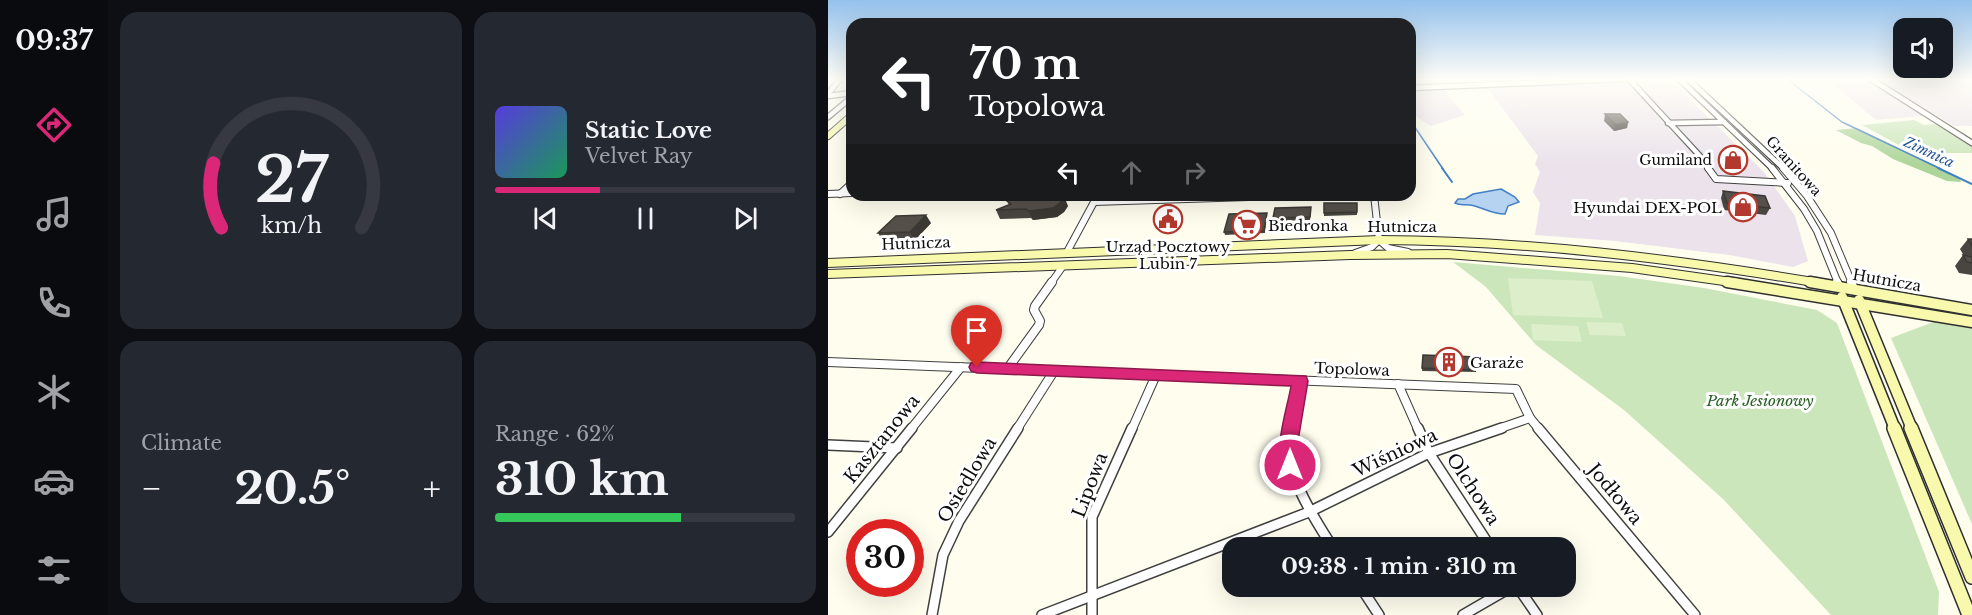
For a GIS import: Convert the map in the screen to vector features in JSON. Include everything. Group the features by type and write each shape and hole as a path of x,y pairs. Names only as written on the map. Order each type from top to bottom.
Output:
{"main road":[{"path":"828,129 846,113"},
{"path":"828,136 846,120"},
{"name":"Hutnicza","path":"828,262 1379,240 1458,241 1603,251 1701,264 1972,310"},
{"name":"Hutnicza","path":"828,274 1350,255 1489,256 1632,268 1860,302 1972,322"},
{"path":"1839,286 1969,615"},
{"path":"1854,289 1972,577"}],"street":[{"path":"1654,108 1699,155 1716,179 1797,183"},
{"path":"1709,108 1785,183 1817,232 1839,286"},
{"name":"Granitowa","path":"1719,108 1797,183 1831,233 1854,289"},
{"path":"1917,108 1972,142"},
{"path":"1668,123 1733,121"},
{"path":"840,194 846,188"},
{"path":"828,194 846,194"},
{"path":"1067,252 1094,202 1126,201"},
{"path":"1375,201 1379,240 1388,248 1414,254"},
{"path":"1350,255 1372,248 1379,240"},
{"path":"1008,368 1039,325 1040,321 1034,310 1035,306 1063,266"},
{"name":"Topolowa","path":"828,362 1516,389"},
{"name":"Kasztanowa","path":"828,532 961,367"},
{"name":"Osiedlowa","path":"932,615 943,555 959,521 1054,371"},
{"name":"Lipowa","path":"1092,615 1092,517 1156,375"},
{"path":"1300,381 1289,456 1309,512 1326,537"},
{"name":"Olchowa","path":"1398,384 1429,453 1484,537"},
{"name":"Jodłowa","path":"1516,389 1530,418 1695,615"},
{"name":"Wiśniowa","path":"1042,615 1309,512 1429,453 1530,418"},
{"path":"828,445 897,447"},
{"path":"1367,597 1379,615"},
{"path":"1463,615 1495,597"},
{"path":"1523,597 1537,615"}],"shaded area":[{"path":"1416,108 1459,108 1465,115 1431,126 1418,118"},
{"path":"1502,108 1698,108 1764,172 1795,216 1808,261 1793,267 1729,255 1615,241 1535,235 1540,203 1533,192 1540,172 1535,164 1538,156"},
{"path":"1861,108 1972,108 1972,126 1954,126 1936,115 1876,120"}],"green space":[{"path":"1914,120 1924,125 1937,124 1972,146 1972,153 1923,153 1897,144 1862,125"},
{"path":"1857,128 1960,178 1961,182 1947,181 1893,159 1872,146 1836,130"},
{"name":"Park Jesionowy","path":"1453,262 1619,276 1704,288 1817,310 1837,323 1939,592 1938,615 1831,615 1723,499 1624,410 1536,345 1486,287"},
{"path":"1508,278 1592,281 1603,318 1513,315"},
{"path":"1936,321 1972,327 1972,524 1891,338"},
{"path":"1586,322 1622,323 1626,336 1590,335"},
{"path":"1531,324 1578,326 1582,342 1533,340"}],"water":[{"path":"1501,189 1519,202 1508,206 1505,214 1455,203 1458,199 1465,199 1473,194"}],"building":[{"path":"1605,114 1620,114 1628,122 1616,125"},
{"path":"1723,191 1765,196 1770,208 1727,203"},
{"path":"1007,201 1061,201 1053,208 1029,211 1026,209 996,210 1011,204"},
{"path":"1324,203 1357,203 1357,212 1324,213"},
{"path":"1311,207 1310,217 1273,218 1275,208"},
{"name":"Biedronka","path":"1267,213 1264,231 1224,232 1229,214"},
{"path":"926,215 910,232 878,233 896,216"},
{"path":"1963,255 1972,257 1972,263 1967,262"},
{"path":"1423,355 1478,357 1477,370 1422,368"}],"waterway":[{"name":"Zimnica","path":"1824,108 1842,122 1941,169"},
{"path":"1416,129 1443,169"},
{"path":"1442,168 1452,182"},
{"name":"Zimnica","path":"1938,168 1972,184"}],"place":[{"name":"Gumiland","path":"1733,160"},
{"name":"Hyundai DEX-POL","path":"1743,207"},
{"name":"Urząd Pocztowy Lubin 7","path":"1168,219"},
{"name":"Biedronka","path":"1247,225"},
{"name":"Garaże","path":"1449,362"}],"route":[{"path":"977,367 1300,381 1289,447 1290,465"}]}
